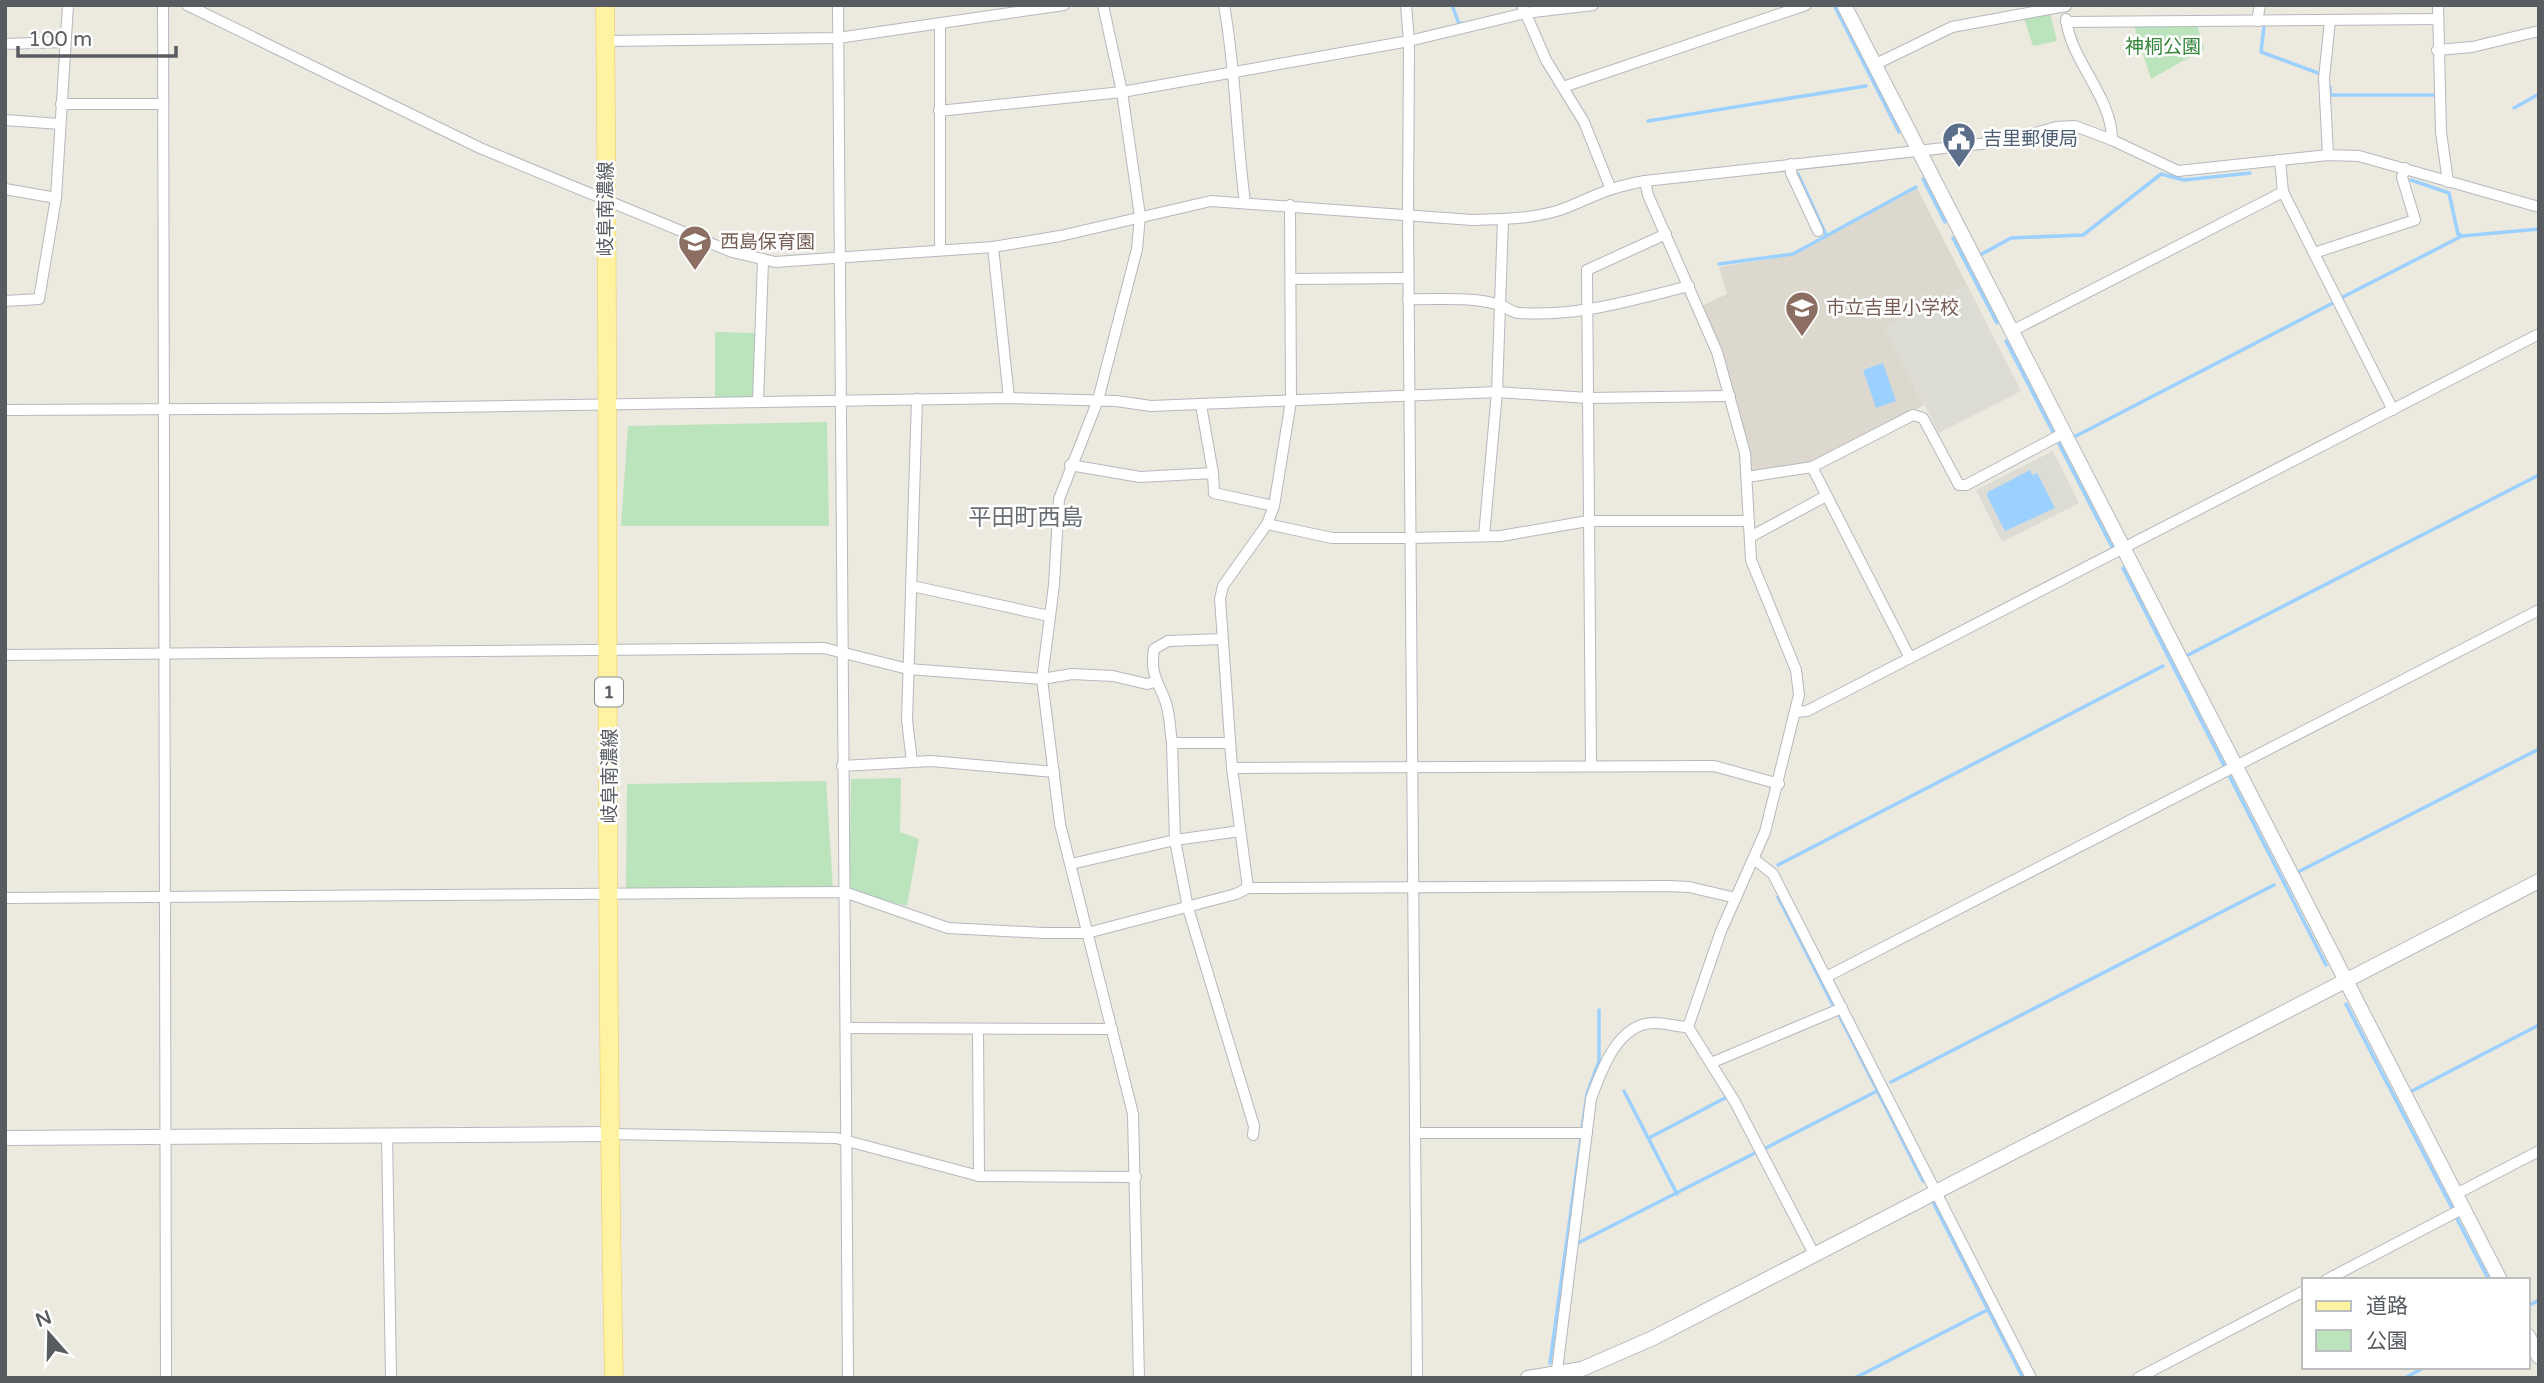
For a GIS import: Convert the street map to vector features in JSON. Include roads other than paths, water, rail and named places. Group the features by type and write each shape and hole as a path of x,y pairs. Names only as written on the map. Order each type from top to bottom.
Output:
{"main road":[{"name":"岐阜南濃線","path":"605,5 611,894 609,1133 614,1378"}],"street":[{"path":"5,301 39,299 55,198 68,5"},
{"path":"163,5 166,1378"},
{"path":"187,5 394,108 732,253 763,261 993,247 1060,236 1211,201 1472,220 1503,219 1567,208 1610,187 1645,181 2008,141 2056,127 2075,126 2178,171 2328,155 2359,156 2539,207"},
{"path":"838,5 848,1378"},
{"path":"605,41 838,38 1064,5"},
{"path":"1103,5 1122,92 1140,216 1124,308 1098,400 1059,499 1042,679 1060,824 1133,1114 1139,1378"},
{"path":"1224,5 1245,202"},
{"path":"1406,5 1409,41 1408,299 1417,1378"},
{"path":"939,111 1122,92 1233,70 1409,41 1523,9 1592,5"},
{"path":"1563,87 1806,5"},
{"path":"1844,5 2124,548 2229,769 2345,980 2499,1278"},
{"path":"1874,65 1952,27 2066,5 2066,22 2072,42 2112,124 2112,140"},
{"path":"2256,21 2260,5"},
{"path":"2438,5 2441,132 2448,182"},
{"path":"1523,9 1546,60 1584,122 1610,187"},
{"path":"2066,22 2438,19"},
{"path":"2328,155 2324,78 2330,21"},
{"path":"940,24 940,250"},
{"path":"2437,50 2472,47 2539,31"},
{"path":"5,44 65,43"},
{"path":"61,104 162,104"},
{"path":"5,120 60,124"},
{"path":"2280,160 2283,192 2393,410"},
{"path":"1790,164 1791,173 1818,231"},
{"path":"2314,253 2415,220 2402,177 2405,169"},
{"path":"1645,181 1717,352 1745,453 1751,560 1760,588 1796,670 1799,695 1779,784 1754,859 1736,898 1688,1027"},
{"path":"5,189 55,198"},
{"path":"2012,331 2283,192"},
{"path":"1248,888 1232,768 1220,599 1223,586 1266,524 1274,506 1291,401 1290,205"},
{"path":"1484,536 1497,392 1503,219"},
{"path":"1591,765 1587,270 1666,234"},
{"path":"993,247 1009,398"},
{"path":"758,401 763,261"},
{"path":"1292,279 1408,278"},
{"path":"1408,299 1500,305 1515,313 1586,311 1689,286"},
{"path":"1797,712 1807,711 2539,334"},
{"path":"5,410 1009,398 1098,400 1151,407 1497,392 1588,398 1730,396"},
{"path":"912,762 907,720 917,399"},
{"path":"1200,405 1213,473 1214,493 1274,506"},
{"path":"1747,477 1812,467 1913,415 1923,418 1959,485 1966,485 2064,433"},
{"path":"1070,466 1140,477 1213,473"},
{"path":"1812,467 1910,658"},
{"path":"1750,537 1826,496"},
{"path":"1266,524 1332,538 1410,538 1484,536 1588,521 1749,521"},
{"path":"912,586 1049,617"},
{"path":"1826,977 2539,610"},
{"path":"1222,639 1168,641 1154,649 1152,667 1155,682 1167,705 1172,743 1175,840 1188,908 1254,1126 1254,1135"},
{"path":"5,655 842,650 908,668 1042,679 1072,674 1113,676 1147,684 1155,682"},
{"path":"1172,743 1230,743"},
{"path":"842,766 931,761 1054,772"},
{"path":"1232,768 1714,765 1779,784"},
{"path":"1071,864 1175,840 1240,831"},
{"path":"1754,859 1773,874 2031,1378"},
{"path":"1528,1378 1558,1377 1618,1355 2539,881"},
{"path":"5,898 844,892 948,928 1087,933 1188,908 1248,888 1669,886 1689,887 1736,898"},
{"path":"1710,1063 1842,1008"},
{"path":"1558,1377 1591,1099 1601,1072 1632,1029 1655,1023 1688,1027"},
{"path":"1688,1027 1735,1102 1814,1254"},
{"path":"845,1028 1111,1029"},
{"path":"978,1029 979,1176"},
{"path":"5,1138 609,1133 847,1139 979,1176 1136,1177"},
{"path":"1415,1133 1587,1133"},
{"path":"387,1134 391,1378"},
{"path":"2456,1194 2539,1152"},
{"path":"2330,1278 2464,1209"},
{"path":"2138,1378 2302,1292"},
{"path":"2530,1340 2539,1357"}],"water":[{"path":"1883,363 1896,401 1876,408 1863,370"},
{"path":"2030,470 2032,475 2037,473 2055,508 2005,531 1987,496 1988,492"}],"waterway":[{"path":"1452,5 1459,24 1462,23"},
{"path":"1834,5 1899,132"},
{"path":"2264,26 2261,52 2318,73"},
{"path":"1648,121 1866,86"},
{"path":"2330,87 2330,95 2433,95"},
{"path":"2514,108 2539,94"},
{"path":"1980,255 2011,238 2083,235 2161,174 2184,180 2250,173"},
{"path":"1798,174 1826,235"},
{"path":"1923,179 1945,222"},
{"path":"2411,180 2449,193 2458,234 2461,235"},
{"path":"1719,264 1793,254 1916,187"},
{"path":"2341,298 2462,236 2539,229"},
{"path":"1953,238 1997,323"},
{"path":"2076,436 2333,303"},
{"path":"2006,341 2054,434"},
{"path":"2059,444 2113,549"},
{"path":"2188,655 2539,475"},
{"path":"2123,568 2326,965"},
{"path":"1778,865 2163,666"},
{"path":"2298,872 2539,749"},
{"path":"1891,1082 2274,885"},
{"path":"1778,897 1834,1007"},
{"path":"2346,1004 2453,1210"},
{"path":"1582,1129 1587,1094 1599,1061 1599,1010"},
{"path":"1839,1015 1923,1181"},
{"path":"2412,1091 2539,1025"},
{"path":"1624,1091 1677,1194"},
{"path":"1764,1149 1877,1091"},
{"path":"1649,1138 1725,1098"},
{"path":"1550,1363 1581,1138"},
{"path":"1578,1243 1755,1153"},
{"path":"1933,1202 2023,1378"},
{"path":"2457,1219 2488,1278"},
{"path":"2530,1305 2539,1300"},
{"path":"1855,1378 1987,1310"},
{"path":"2405,1378 2421,1369"}],"place":[{"name":"吉里郵便局","path":"1959,169"},
{"name":"西島保育園","path":"695,272"},
{"name":"市立吉里小学校","path":"1802,338"}],"district":[{"name":"平田町西島","path":"1026,518"}],"park label":[{"name":"神桐公園","path":"2163,47"}]}
